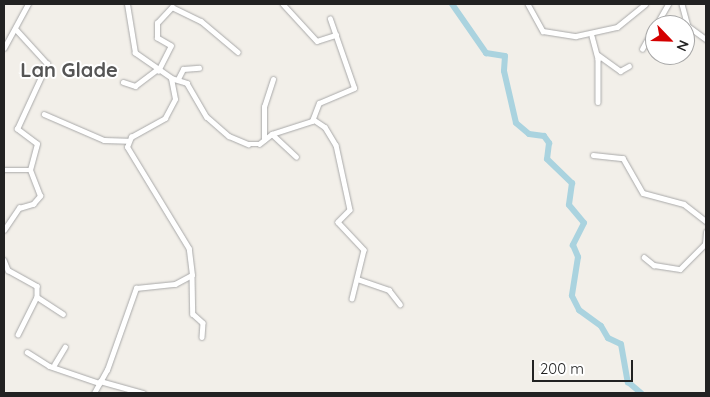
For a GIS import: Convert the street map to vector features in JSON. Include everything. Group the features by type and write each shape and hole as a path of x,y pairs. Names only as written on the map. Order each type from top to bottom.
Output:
{"street":[{"path":"4,48 16,30 28,4"},
{"path":"127,4 135,53 157,70 171,78 187,83 207,117 229,136 248,144 264,140 272,134 313,120 325,126 336,145 350,210 338,222 364,250 352,299"},
{"path":"283,4 317,41 336,35"},
{"path":"528,4 549,35 592,36 617,26 645,4"},
{"path":"662,15 668,4"},
{"path":"682,4 688,26 706,39"},
{"path":"123,82 134,86 157,70 171,46 157,38 157,23 172,7 201,21 238,52"},
{"path":"313,120 319,104 355,86 330,19"},
{"path":"4,230 20,208 38,199 30,170 37,144 18,127 46,64 16,30"},
{"path":"592,36 597,54 598,102"},
{"path":"642,49 645,44"},
{"path":"597,54 620,70 630,66"},
{"path":"178,79 183,69 199,68"},
{"path":"44,114 104,140 127,141 174,107 171,78"},
{"path":"264,140 264,107 273,79"},
{"path":"272,134 296,156"},
{"path":"127,141 189,249 193,314 203,323 202,337"},
{"path":"593,155 623,158 643,193 684,204 706,220"},
{"path":"4,170 30,170"},
{"path":"644,257 654,265 680,269 705,244 706,232"},
{"path":"4,260 8,270 37,286 36,298 18,335"},
{"path":"94,393 136,288 175,284 192,275"},
{"path":"357,280 390,290 400,304"},
{"path":"36,298 63,314"},
{"path":"54,365 65,347"},
{"path":"27,352 54,365 99,382 144,393"}],"waterway":[{"path":"452,4 486,53 505,56 504,71 516,123 529,134 544,136 549,143 547,159 572,183 569,205 584,223 573,245 578,257 572,296 579,310 601,326 608,338 621,344 628,382 641,393"}],"district":[{"name":"Lan Glade","path":"69,69"}]}
